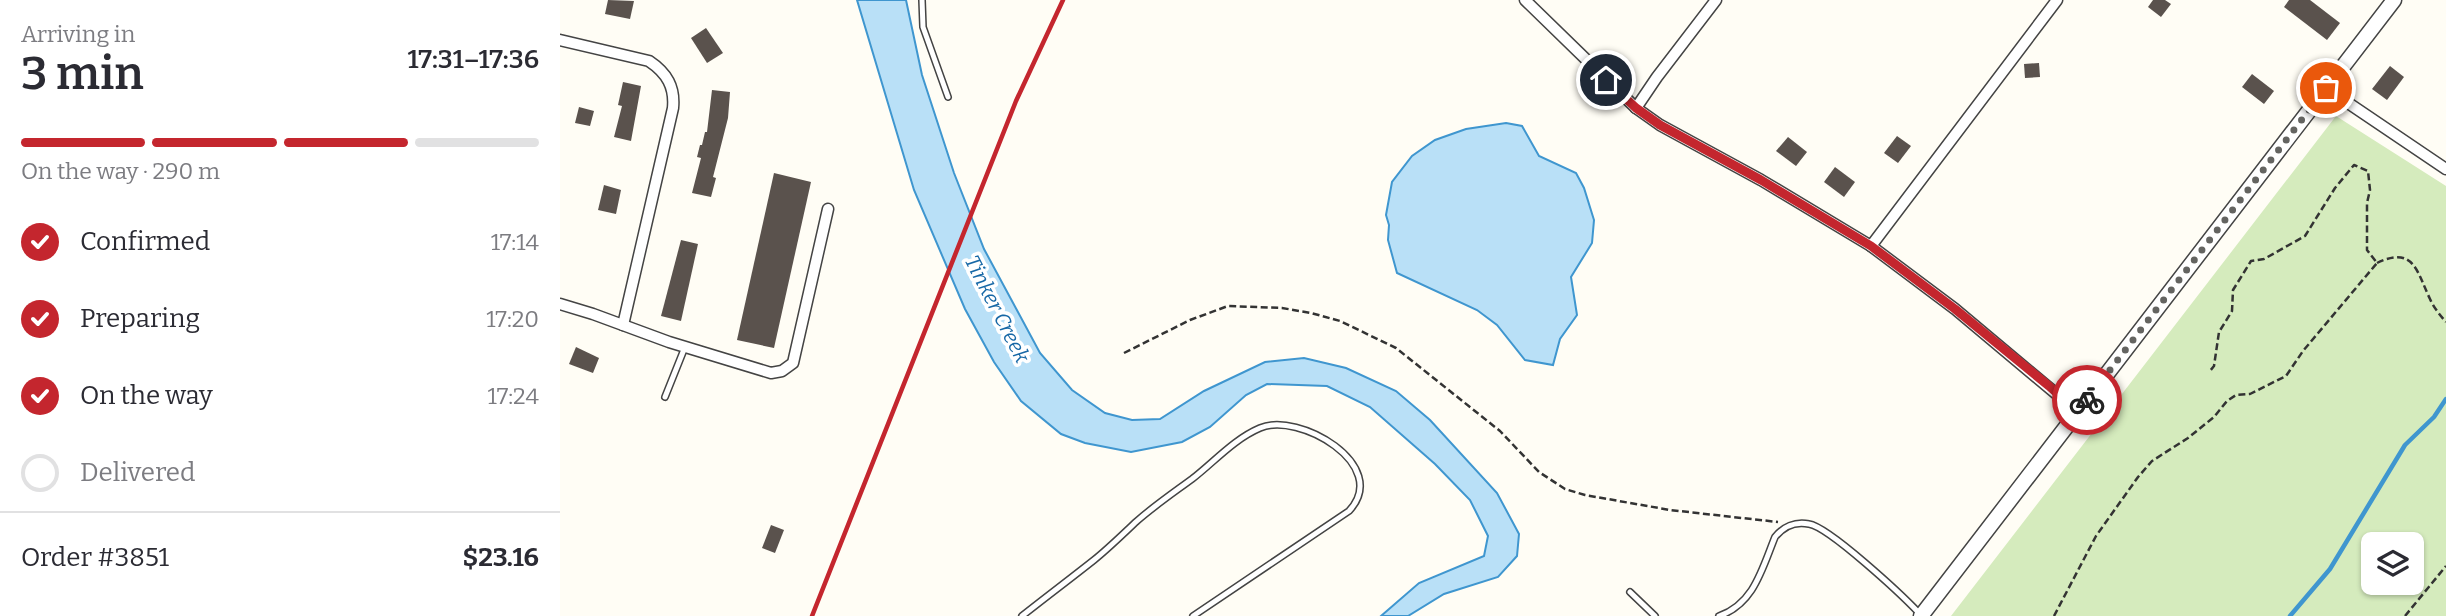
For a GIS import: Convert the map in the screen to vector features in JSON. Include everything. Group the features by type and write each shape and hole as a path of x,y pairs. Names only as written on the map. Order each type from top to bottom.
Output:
{"street":[{"path":"1524,0 1636,108 1660,125 1761,180 1871,246 1955,309 2078,412"},
{"path":"1636,108 1716,0"},
{"path":"1871,246 2057,0"},
{"path":"1921,616 2394,0"},
{"path":"560,40 649,61 659,68 672,87 673,108 623,325"},
{"path":"2326,88 2446,169"},
{"path":"560,304 771,373 782,371 793,363 828,209"}],"lane":[{"path":"922,0 923,27 948,97"},
{"path":"665,397 685,347"},
{"path":"1022,616 1094,560 1138,520 1218,456 1260,428 1283,424 1296,426 1332,445 1350,460 1360,474 1362,484 1356,503 1349,511 1193,616"},
{"path":"1718,616 1737,607 1755,588 1780,530 1792,524 1808,523 1818,527 1880,576 1921,616"},
{"path":"1630,593 1655,616"}],"path":[{"path":"2210,371 2214,366 2219,332 2232,310 2233,290 2239,278 2251,261 2263,259 2305,236 2335,188 2354,165 2368,170 2370,190 2367,203 2367,250 2377,263"},
{"path":"2054,616 2096,536 2137,477 2152,461 2214,417 2227,401 2236,395 2250,394 2275,384 2286,376 2303,351 2377,263 2389,257 2403,257 2415,266 2431,303 2446,323"},
{"path":"1124,353 1190,320 1228,306 1282,308 1311,313 1351,326 1396,348 1500,431 1539,472 1565,489 1670,510 1792,524"},
{"path":"2405,616 2446,566"}],"green space":[{"path":"2336,116 2446,186 2446,616 1951,616"}],"water":[{"name":"Tinker Creek","path":"857,0 906,0 922,75 954,173 984,249 1040,353 1072,390 1105,413 1132,420 1160,419 1204,391 1265,362 1304,358 1346,368 1396,391 1430,420 1497,493 1519,534 1517,556 1498,577 1444,594 1408,616 1381,616 1419,583 1484,556 1488,536 1470,500 1435,464 1370,407 1327,386 1267,384 1246,395 1210,427 1182,442 1131,452 1085,443 1061,434 1021,401 994,362 965,309 914,190"},
{"path":"1506,123 1522,126 1539,156 1576,173 1584,188 1594,220 1592,243 1571,277 1577,315 1560,339 1553,365 1525,360 1497,325 1477,310 1397,273 1388,240 1389,225 1386,215 1392,182 1412,156 1435,140 1466,129"}],"building":[{"path":"608,0 634,1 630,19 605,14"},
{"path":"2153,0 2165,0 2171,4 2161,17 2148,7"},
{"path":"2289,0 2310,0 2340,23 2327,40 2284,7"},
{"path":"706,28 723,53 707,63 691,38"},
{"path":"2039,63 2040,77 2025,78 2024,64"},
{"path":"2390,66 2404,77 2387,100 2372,89"},
{"path":"2252,74 2274,91 2264,104 2242,87"},
{"path":"623,82 641,86 631,141 614,137 622,106 618,105"},
{"path":"712,90 730,92 728,118 713,177 716,178 711,197 692,193 701,158 697,157 707,132"},
{"path":"579,107 594,111 590,126 575,123"},
{"path":"1897,136 1911,146 1898,163 1884,153"},
{"path":"1788,137 1807,152 1796,166 1776,151"},
{"path":"1835,167 1855,182 1844,197 1824,182"},
{"path":"774,173 811,182 774,348 737,340"},
{"path":"604,185 621,190 616,214 598,210"},
{"path":"681,240 698,244 681,321 661,316"},
{"path":"576,347 599,358 593,373 569,364"},
{"path":"771,525 784,530 775,553 762,548"}],"waterway":[{"path":"2290,616 2330,569 2405,445 2434,417 2446,399"}],"railway":[{"path":"812,616 1016,101 1063,0"}],"way so far":[{"path":"2087,400 2326,88"}],"route":[{"path":"1606,80 1636,108 1660,125 1761,180 1884,254 1955,309 2078,412 2087,400"}]}
